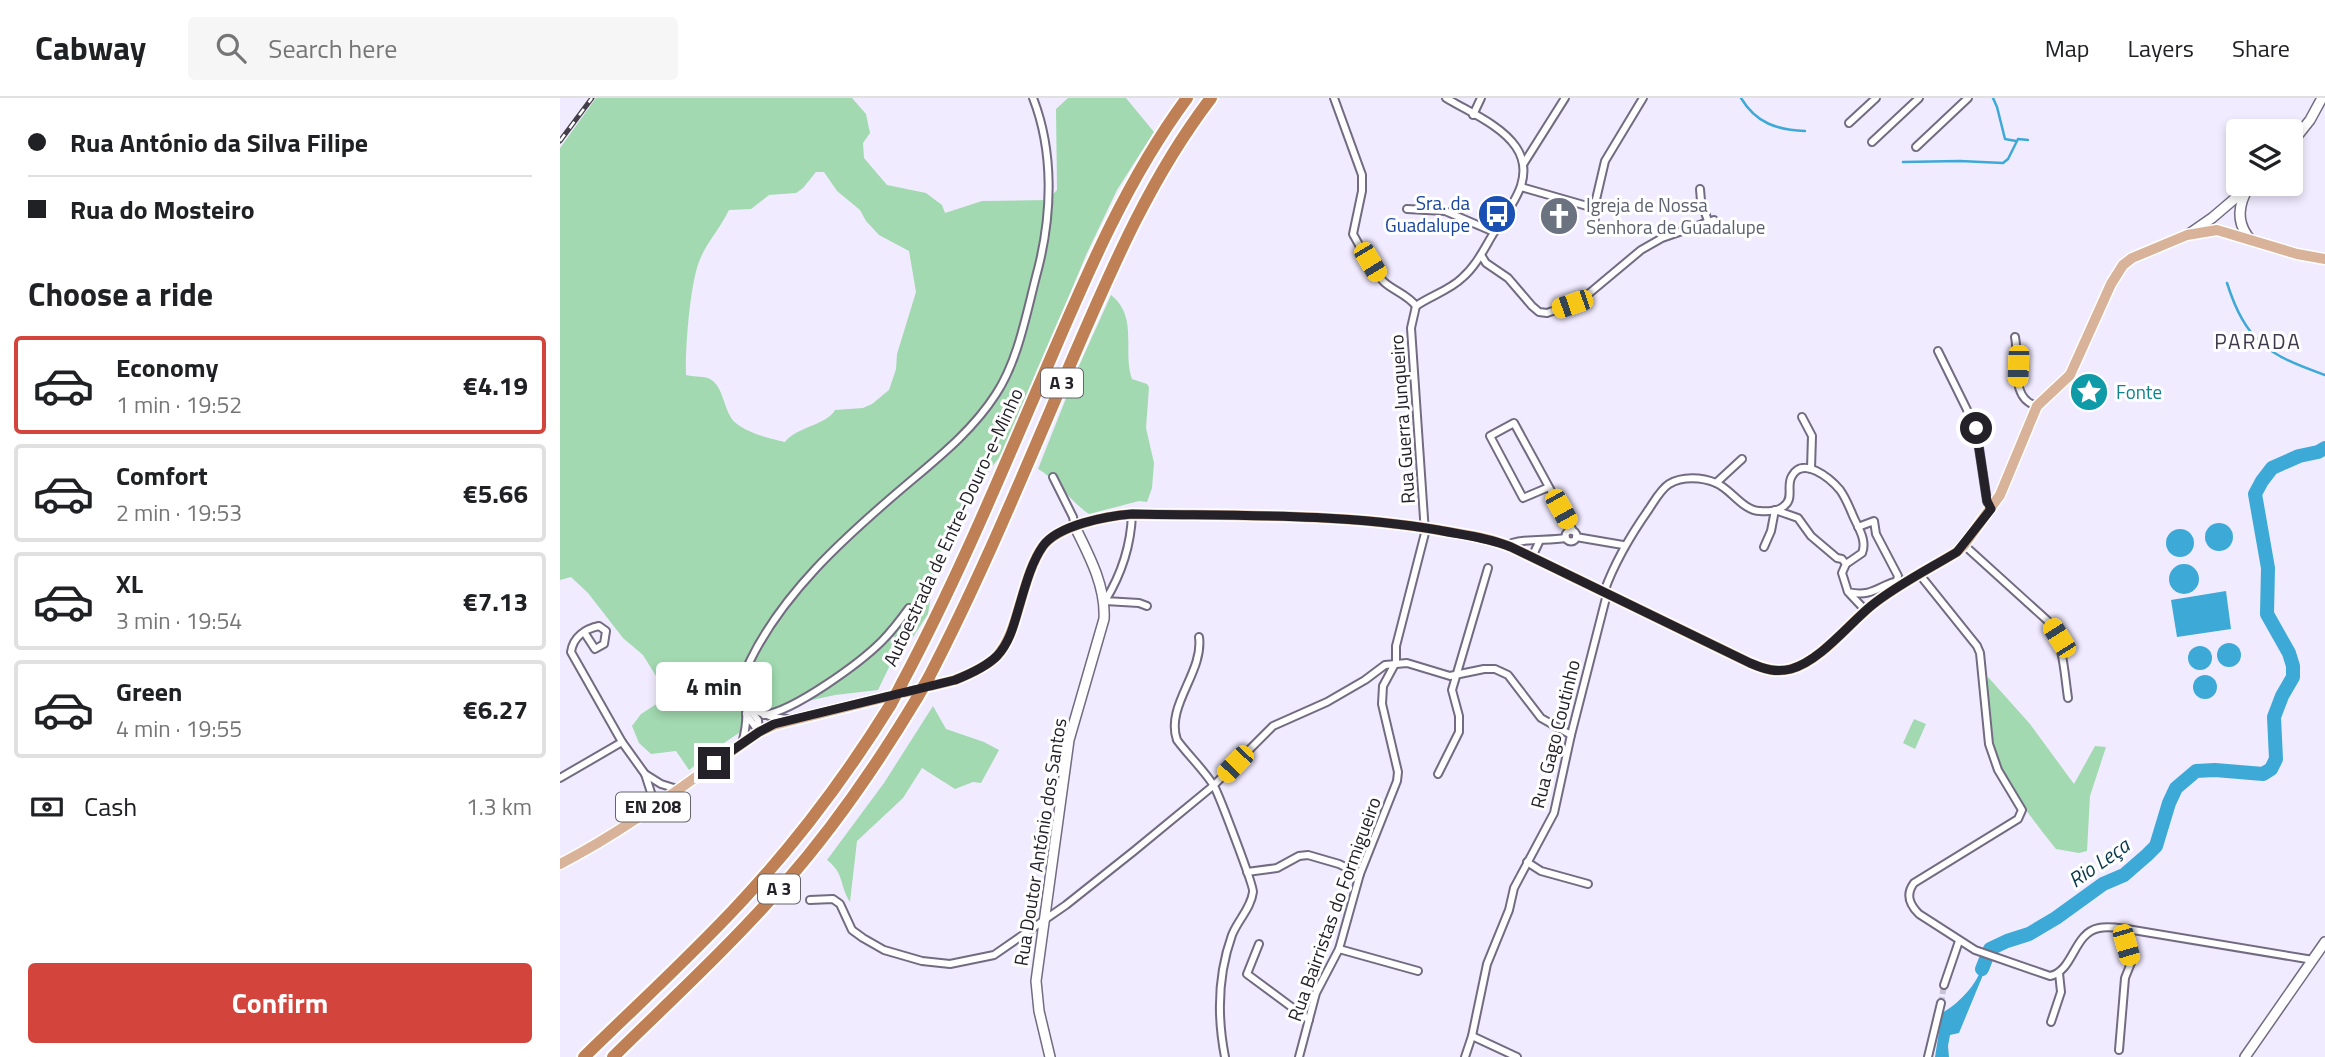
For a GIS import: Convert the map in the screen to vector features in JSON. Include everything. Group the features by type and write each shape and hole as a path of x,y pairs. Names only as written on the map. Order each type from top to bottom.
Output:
{"highway":[{"name":"Autoestrada de Entre-Douro-e-Minho","path":"584,1057 717,927 773,867 852,763 891,704 968,549 1104,237 1148,156 1187,98"},
{"name":"Autoestrada de Entre-Douro-e-Minho","path":"613,1057 718,955 785,883 846,807 886,748 929,677 989,552 1125,240 1167,163 1211,98"}],"main road":[{"name":"EN 208","path":"560,864 592,847 759,732 789,719 955,680 980,669 997,656 1011,635 1027,582 1041,548 1056,535 1107,516 1132,514 1341,518 1490,539 1527,554 1766,670 1792,669 1805,663 1866,611 1964,545 2006,485 2037,406 2070,375 2111,284 2123,265 2132,258 2187,235 2223,231 2297,254 2325,259"}],"street":[{"path":"742,743 746,710 743,687 750,661 769,628 828,555 969,431 997,393 1009,371 1036,276 1047,219 1049,173 1042,119 1033,98"},
{"path":"1334,98 1362,175 1362,191 1353,234 1378,275 1386,284 1412,300 1416,306 1462,279 1481,255 1521,187 1524,163 1565,98"},
{"path":"1446,98 1509,139 1524,163"},
{"path":"1473,115 1481,98"},
{"path":"1595,225 1594,208 1605,161 1643,98"},
{"path":"1849,123 1876,98"},
{"path":"1872,142 1919,98"},
{"path":"1916,147 1968,98"},
{"path":"2303,129 2322,98"},
{"path":"1521,187 1594,208"},
{"path":"1481,255 1486,263 1508,278 1532,306 1539,312 1547,313 1580,301 1641,250 1662,238 1711,220 1701,201 1700,189"},
{"path":"2187,235 2239,196"},
{"path":"2245,196 2239,217 2242,228 2251,240"},
{"path":"2223,231 2222,222 2226,207"},
{"path":"1406,209 1445,211 1494,232"},
{"name":"Rua Guerra Junqueiro","path":"1416,306 1411,328 1425,528"},
{"path":"2015,337 2020,395 2028,404 2037,406"},
{"path":"1938,351 1976,428 1987,501 1991,509"},
{"path":"1802,417 1812,436 1811,469"},
{"path":"1549,487 1523,498 1490,436 1514,423 1575,534"},
{"path":"1742,459 1716,483 1754,511 1775,510 1787,505 1788,482 1793,473 1802,468 1811,469 1830,480 1841,491 1858,527 1864,548 1862,553 1846,564 1842,573 1848,592 1866,611"},
{"name":"Rua Doutor António dos Santos","path":"1050,1057 1039,1011 1036,981 1069,740 1104,619 1105,601 1073,517 1053,477"},
{"name":"Rua Gago Coutinho","path":"1465,1057 1488,964 1509,910 1514,888 1554,813 1605,593 1623,545 1669,484 1694,479 1716,483"},
{"path":"1764,547 1771,531 1775,510"},
{"path":"1775,510 1797,518 1811,536 1846,564"},
{"path":"1132,514 1131,534 1124,560 1114,587 1105,601 1147,606"},
{"path":"1858,527 1874,521 1876,534 1898,576 1897,580"},
{"name":"Rua Bairristas do Formigueiro","path":"1299,1057 1316,993 1339,949 1360,874 1398,781 1382,704 1383,686 1396,662 1396,646 1425,528"},
{"path":"1511,547 1513,543 1526,540 1566,538 1566,533 1623,545"},
{"path":"1527,554 1540,540"},
{"path":"1964,545 2049,622 2059,638 2068,698"},
{"path":"1438,775 1459,732 1459,716 1452,690 1488,568"},
{"path":"1920,575 1977,646 1980,653 1989,744 1998,770 2022,810 2018,819 1910,887 1912,907 1975,950 2050,976 2059,973"},
{"path":"1848,592 1870,594 1897,580 1910,581"},
{"path":"764,715 793,707 866,655 884,640 909,608"},
{"path":"584,632 575,640 570,652 622,742 645,774 655,805"},
{"path":"1199,637 1197,654 1174,722 1174,732 1177,740 1213,786 1253,885 1248,906 1233,932 1222,971 1221,1036 1225,1057"},
{"path":"810,900 832,899 840,904 852,930 884,950 922,961 950,964 995,955 1017,942 1213,786 1273,726 1310,711 1365,680 1385,665 1396,662 1444,675 1457,676 1484,669 1502,671 1541,718 1571,735"},
{"path":"746,710 789,719"},
{"path":"746,710 758,720 759,732"},
{"path":"560,778 622,742"},
{"path":"645,774 660,784 677,789"},
{"path":"1247,872 1277,868 1299,856 1308,855 1339,864 1360,874"},
{"path":"1527,862 1541,871 1588,884"},
{"path":"2051,1022 2061,992 2059,973 2083,935 2099,928 2127,929 2313,960"},
{"path":"2119,1050 2125,978 2131,963 2126,945 2127,929"},
{"path":"1944,985 1959,941"},
{"path":"2245,1057 2325,942"},
{"path":"1259,944 1247,974 1309,1020"},
{"path":"1339,949 1418,971"},
{"path":"1928,1057 1941,1003"},
{"path":"1472,1037 1517,1057"}],"green space":[{"path":"596,98 852,98 866,114 870,133 863,143 864,158 887,185 926,193 942,205 945,213 982,201 1047,200 1057,190 1056,109 1068,98 1126,98 1154,132 1117,190 1087,253 1003,453 966,499 948,537 936,563 928,614 909,643 893,659 878,690 835,695 776,708 689,770 676,751 651,754 639,743 632,726 641,714 661,701 664,689 643,655 623,638 588,593 571,577 560,580 560,148","holes":["816,172 824,172 837,191 860,210 879,235 909,251 916,292 889,390 863,408 835,410 825,419 796,433 785,442 760,435 737,424 714,382 706,377 686,375 691,297 701,257 729,210 751,209 769,195 796,193"]},
{"path":"1111,295 1125,314 1132,379 1149,387 1146,428 1154,463 1152,488 1147,502 1139,501 1089,514 1038,469 1078,368"},
{"path":"1988,677 2030,724 2074,784 2095,746 2106,747 2090,796 2087,851 2079,853 2056,849 2011,787 2003,772 1992,736 1987,696"},
{"path":"933,706 946,729 999,750 981,783 973,782 955,789 922,768 903,798 857,841 850,902 837,870 827,860 884,783"},
{"path":"1914,719 1926,724 1915,749 1903,743"}],"water":[{"path":"2219,523 2229,527 2233,537 2229,547 2219,551 2209,547 2205,537 2209,527"},
{"path":"2180,529 2190,533 2194,543 2190,553 2180,557 2170,553 2166,543 2170,533"},
{"path":"2184,564 2195,568 2199,579 2195,590 2184,594 2173,590 2169,579 2173,568"},
{"path":"2226,591 2231,629 2177,637 2171,600"},
{"path":"2229,643 2238,646 2241,655 2238,664 2229,667 2220,664 2217,655 2220,646"},
{"path":"2200,646 2209,649 2212,658 2209,667 2200,670 2191,667 2188,658 2191,649"},
{"path":"2205,675 2214,678 2217,687 2214,696 2205,699 2196,696 2193,687 2196,678"},
{"path":"1983,956 1990,958 1959,1033 1950,1035 1949,1057 1935,1057 1942,1013 1956,1003 1976,981 1983,964"}],"waterway":[{"path":"1741,98 1753,114 1768,124 1805,131"},
{"path":"1993,98 2005,139 2016,141"},
{"path":"1903,162 2003,163 2008,159 2018,139 2028,140"},
{"path":"2227,283 2242,319 2262,344 2288,360 2325,375"},
{"name":"Rio Leça","path":"1982,969 1990,949 2029,934 2056,918 2103,884 2124,875 2147,855 2156,846 2176,788 2196,771 2263,774 2271,769 2276,759 2274,717 2293,677 2293,666 2289,653 2267,614 2268,568 2255,494 2272,468 2325,448"}],"tunnel":[{"path":"1941,1003 1944,985"}],"railway":[{"path":"560,141 592,98"}],"place":[{"name":"Sra. da Guadalupe","path":"1497,214"},
{"name":"Igreja de Nossa Senhora de Guadalupe","path":"1559,216"},
{"name":"Fonte","path":"2089,392"}],"district":[{"name":"PARADA","path":"2258,342"}],"route":[{"path":"714,763 774,724 955,680 980,669 997,656 1011,635 1027,582 1041,548 1056,535 1107,516 1132,514 1341,518 1490,539 1766,670 1792,669 1824,649 1879,600 1964,545 1991,509 1987,501 1976,428"}]}
